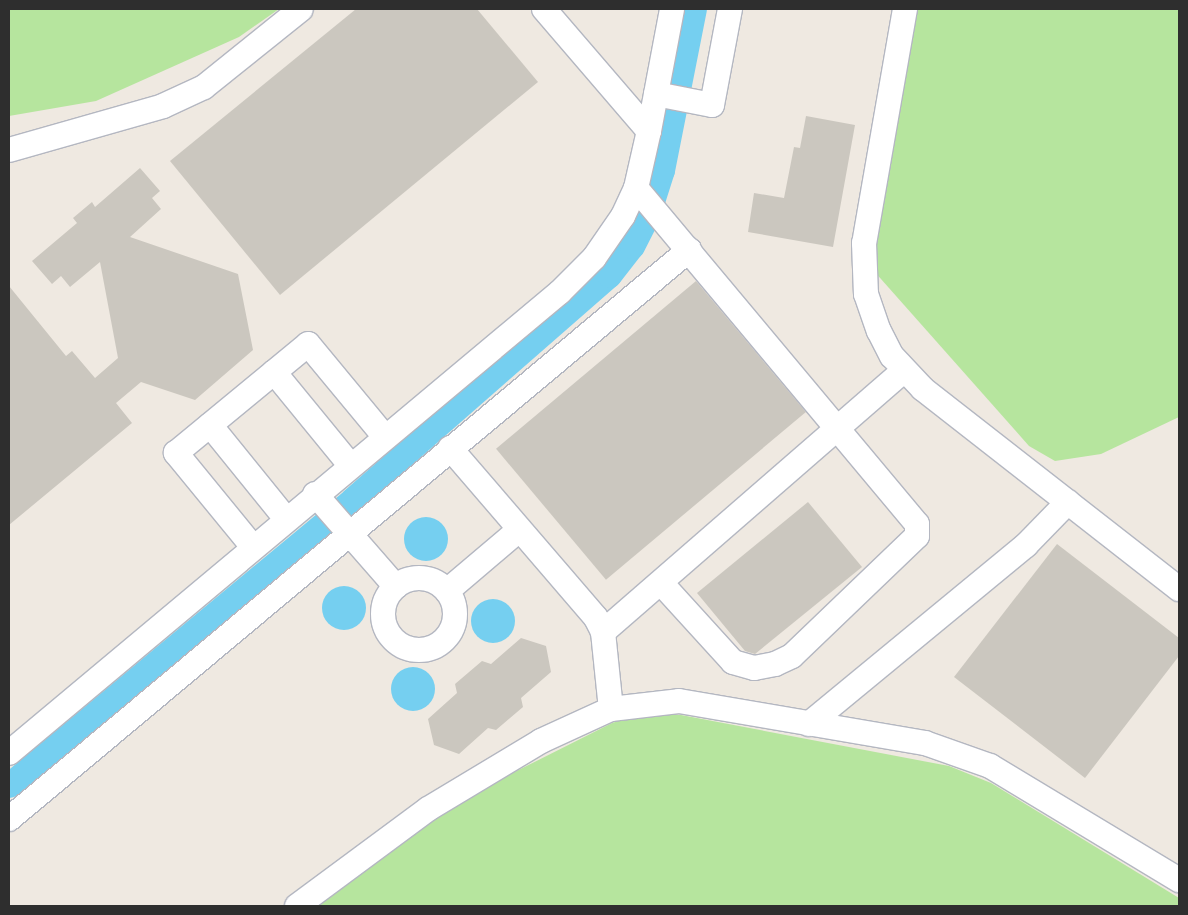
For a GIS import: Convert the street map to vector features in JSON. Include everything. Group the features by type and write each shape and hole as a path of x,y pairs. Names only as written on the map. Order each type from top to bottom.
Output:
{"street":[{"path":"9,150 163,106 204,87 301,9"},
{"path":"544,9 650,131"},
{"path":"331,514 350,465 560,292 594,258 623,216 636,188 650,131 672,9"},
{"path":"656,94 712,104 730,9"},
{"path":"905,9 862,269 878,330 903,371 1179,589"},
{"path":"636,188 914,515 917,536 792,656 754,668 733,662 662,584"},
{"path":"9,819 331,514 450,448 689,250"},
{"path":"253,547 176,453 308,344 384,436"},
{"path":"602,632 662,584 903,371"},
{"path":"274,372 350,465"},
{"path":"210,425 286,519"},
{"path":"450,448 596,618 602,632 611,709"},
{"path":"810,724 1026,545 1068,502"},
{"path":"9,753 286,519 331,514"},
{"path":"331,514 396,587"},
{"path":"447,592 519,530"},
{"path":"416,578 438,584 447,592 455,612 449,634 432,648 421,650 400,644 386,628 384,606 396,587 416,578"},
{"path":"297,906 428,809 541,741 611,709 679,701 926,743 990,766 1179,880"}],"green space":[{"path":"9,9 279,9 239,37 96,101 9,116"},
{"path":"915,9 1179,9 1179,417 1101,454 1055,461 1029,446 873,270 870,251"},
{"path":"641,714 681,715 949,766 991,783 1179,898 1179,906 316,906 467,796 612,723"}],"water":[{"path":"422,517 430,517 442,523 448,539 442,555 430,561 422,561 410,555 404,543 404,535 410,523"},
{"path":"340,586 348,586 360,592 366,608 360,624 348,630 340,630 328,624 322,612 322,604 328,592"},
{"path":"489,599 497,599 509,605 515,621 509,637 497,643 489,643 477,637 471,625 471,617 477,605"},
{"path":"409,667 417,667 429,673 435,689 429,705 417,711 409,711 397,705 391,693 391,685 397,673"}],"building":[{"path":"356,9 477,9 538,82 280,295 170,161"},
{"path":"806,116 855,125 833,247 748,232 754,193 784,198 794,147 800,148"},
{"path":"140,168 160,191 152,198 161,209 130,237 238,274 253,350 195,400 141,382 116,403 132,423 9,525 9,286 66,356 72,351 95,378 118,358 100,262 70,287 61,276 52,284 32,261 77,223 73,218 92,202 95,207"},
{"path":"696,281 806,412 606,580 496,449"},
{"path":"808,502 862,567 755,654 745,651 697,593"},
{"path":"1057,544 1179,638 1179,656 1085,778 954,677"},
{"path":"521,638 546,646 551,672 521,698 523,707 496,730 488,728 459,754 434,745 428,719 457,693 455,684 482,661 491,664"}],"waterway":[{"path":"9,785 353,499 609,275 632,246 647,217 662,170 694,9"}]}
